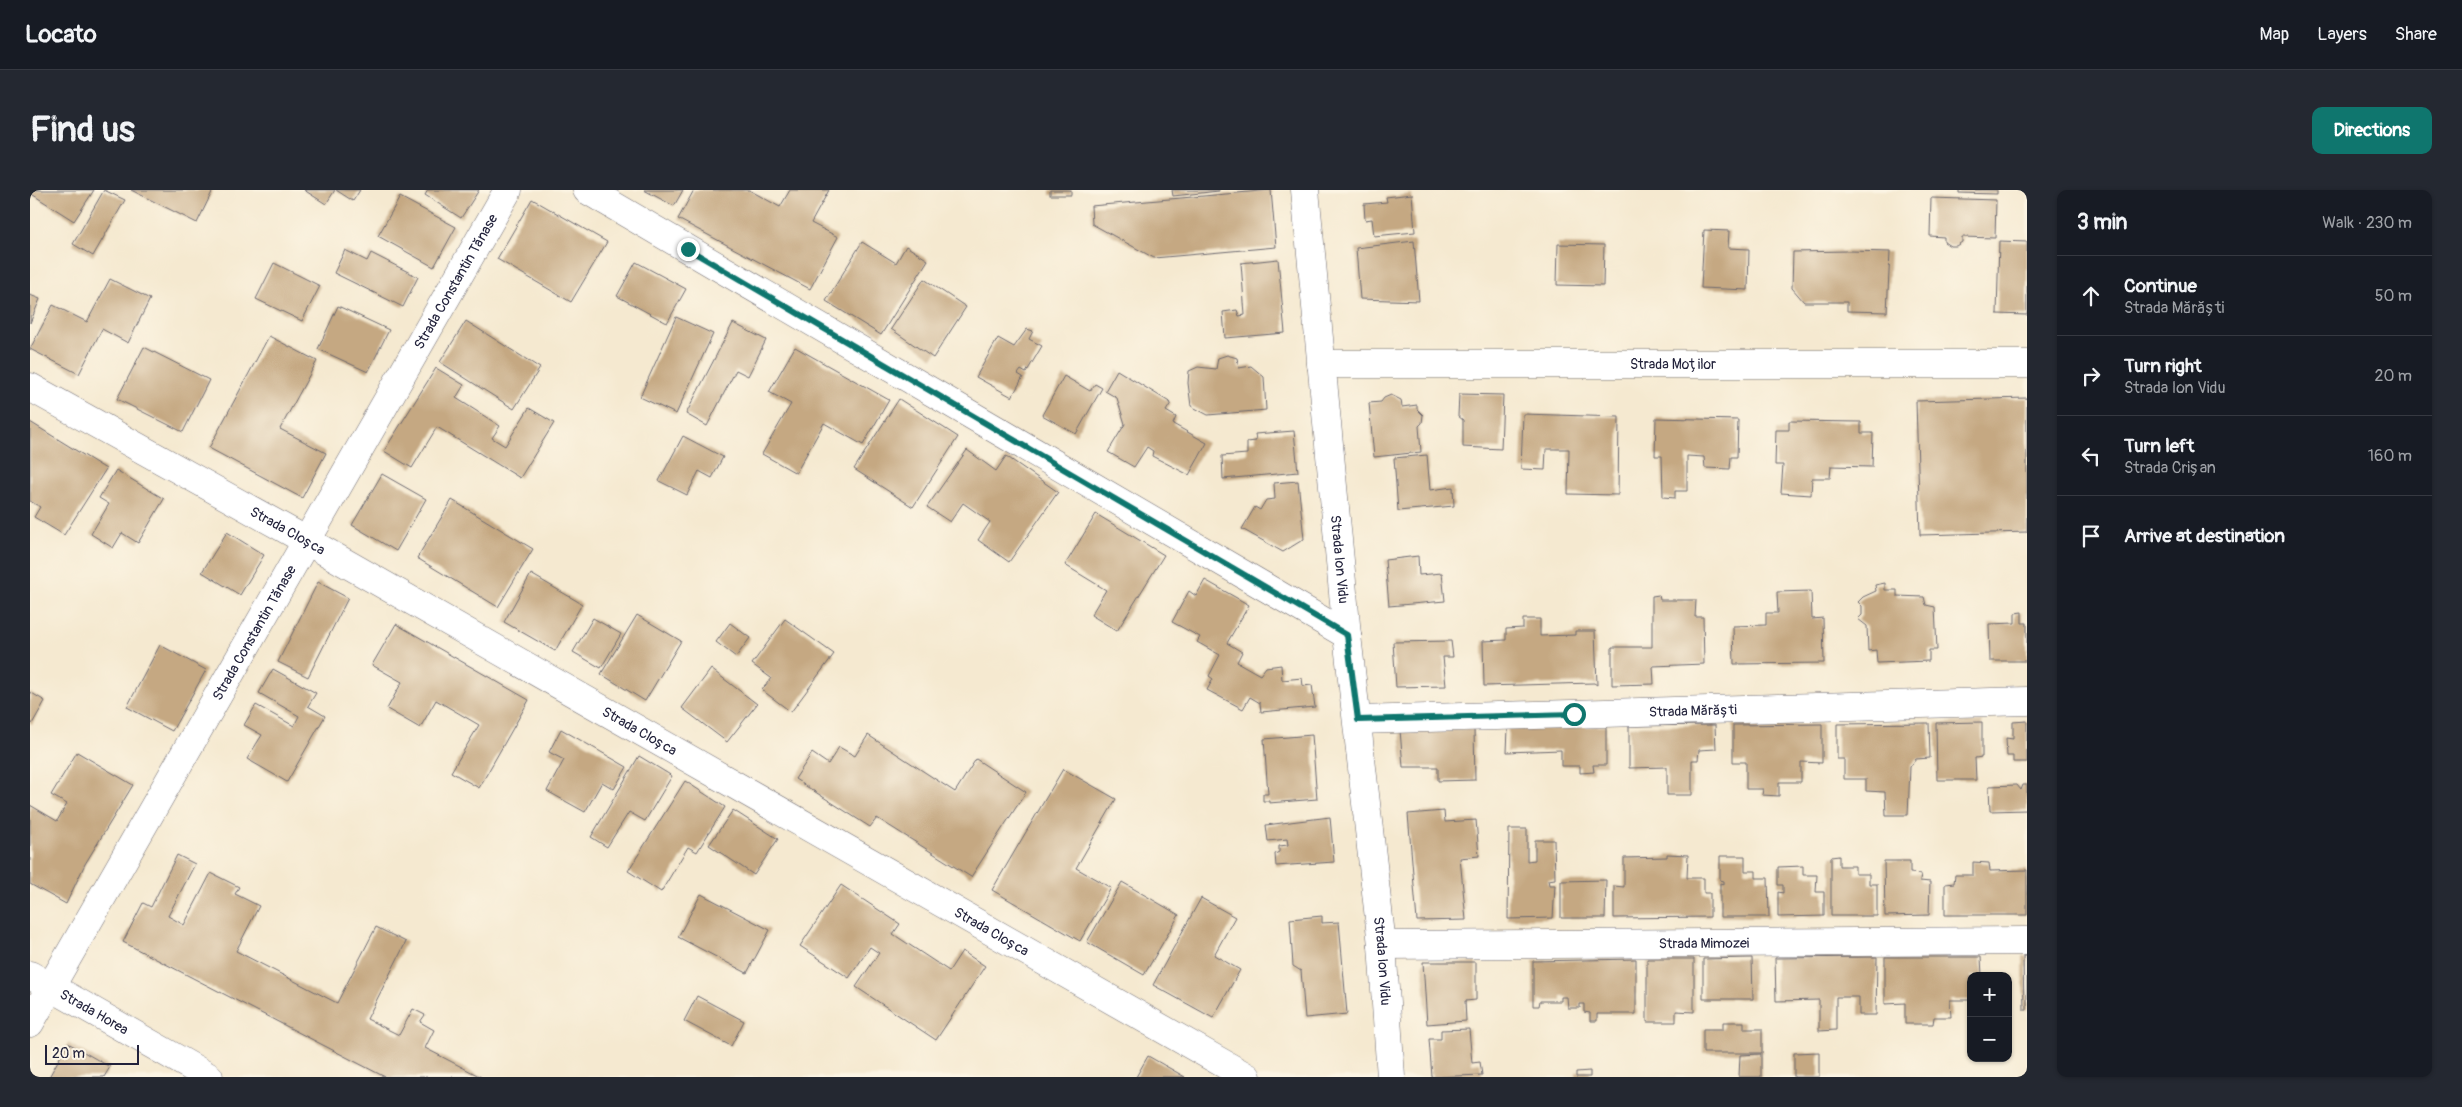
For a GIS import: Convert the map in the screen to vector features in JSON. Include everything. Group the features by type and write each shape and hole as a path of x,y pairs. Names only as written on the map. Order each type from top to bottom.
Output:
{"street":[{"name":"Strada Constantin Tănase","path":"30,1023 40,981 307,541 508,190"},
{"path":"587,190 1347,635"},
{"name":"Strada Ion Vidu","path":"1305,190 1347,635 1382,946 1391,1077"},
{"name":"Strada Moților","path":"1321,364 2027,364"},
{"name":"Strada Cloșca","path":"30,387 307,541 1247,1077"},
{"name":"Strada Mărăști","path":"1358,720 2027,701"},
{"name":"Strada Mimozei","path":"1382,946 2027,941"},
{"name":"Strada Horea","path":"40,981 210,1077"}],"building":[{"path":"30,190 94,190 74,221 30,193"},
{"path":"104,190 125,200 93,256 73,244"},
{"path":"131,190 213,190 197,223"},
{"path":"304,190 335,190 326,204"},
{"path":"336,190 360,190 353,201"},
{"path":"428,190 479,190 461,218 425,195"},
{"path":"644,190 683,190 674,206"},
{"path":"694,190 749,190 780,207 790,190 829,190 811,223 838,237 810,289 678,219"},
{"path":"1050,190 1071,190 1071,195 1050,195"},
{"path":"1172,190 1219,190 1219,191 1173,196"},
{"path":"1271,190 1276,247 1154,258 1092,224 1091,206"},
{"path":"1959,190 1997,190 1997,194 1959,193"},
{"path":"1412,194 1415,232 1374,236 1372,219 1365,220 1364,204 1387,202 1386,197"},
{"path":"400,197 456,227 434,267 378,236"},
{"path":"1931,198 1996,200 1995,238 1962,237 1962,242 1956,246 1950,246 1944,242 1944,237 1930,236"},
{"path":"532,199 607,242 571,302 497,259"},
{"path":"1704,230 1729,231 1728,248 1749,249 1748,290 1701,288"},
{"path":"1414,241 1419,301 1360,299 1356,248"},
{"path":"1999,241 2027,242 2027,315 1997,314"},
{"path":"862,242 896,263 906,246 928,260 881,335 826,301"},
{"path":"1558,244 1604,245 1603,286 1557,285"},
{"path":"345,250 367,261 371,253 418,277 403,307 334,273"},
{"path":"1793,252 1890,252 1887,312 1847,311 1847,302 1804,302 1792,288"},
{"path":"1278,259 1285,333 1225,338 1223,312 1237,310 1239,316 1245,315 1241,263"},
{"path":"636,262 686,289 667,323 617,296"},
{"path":"274,263 320,286 302,321 256,299"},
{"path":"110,279 150,299 128,343 102,329 79,374 30,349 53,305 87,322"},
{"path":"924,279 966,307 933,358 891,329"},
{"path":"30,295 40,299 30,323"},
{"path":"338,306 389,330 368,372 318,349"},
{"path":"676,317 713,334 676,414 640,397"},
{"path":"466,321 540,368 514,409 440,362"},
{"path":"733,323 766,340 748,376 736,370 707,426 686,414"},
{"path":"1027,329 1033,331 1029,339 1042,346 1026,373 1021,370 1018,374 1023,377 1012,397 976,377 998,338 1014,347"},
{"path":"269,336 317,361 280,429 326,453 302,498 209,448"},
{"path":"144,347 209,380 183,432 117,399"},
{"path":"795,347 889,400 863,445 824,423 796,473 762,454 791,404 769,392"},
{"path":"1227,355 1237,358 1239,368 1251,366 1264,377 1266,410 1208,415 1191,406 1188,383 1189,371 1198,367 1216,369 1218,358"},
{"path":"436,368 464,385 456,398 500,426 492,438 505,446 529,408 554,423 520,478 437,427 412,468 384,451"},
{"path":"1117,370 1171,403 1166,411 1176,417 1173,424 1207,443 1189,475 1152,456 1153,451 1147,447 1134,467 1108,452 1125,424 1117,398 1105,391"},
{"path":"1064,376 1090,391 1095,384 1102,388 1076,434 1042,415"},
{"path":"1459,394 1503,395 1501,449 1463,447 1463,420 1458,416"},
{"path":"1391,395 1401,400 1402,407 1417,405 1417,409 1423,415 1422,423 1419,426 1421,452 1374,457 1369,403 1381,402 1384,398"},
{"path":"2027,398 2027,532 1920,535 1916,401"},
{"path":"899,399 958,437 913,507 854,469"},
{"path":"1523,414 1619,417 1618,495 1568,494 1569,449 1546,449 1545,470 1521,469"},
{"path":"1656,418 1738,420 1737,457 1731,457 1730,469 1705,468 1704,457 1687,456 1687,491 1675,491 1675,498 1663,497 1662,456 1655,456"},
{"path":"1789,421 1861,422 1861,433 1873,433 1872,467 1831,466 1830,478 1812,478 1811,495 1781,493 1783,465 1775,465 1776,430 1789,430"},
{"path":"30,422 106,469 64,535 34,517 40,507 30,501"},
{"path":"1294,431 1298,472 1223,479 1222,456 1247,454 1247,442 1256,441 1255,434"},
{"path":"683,436 723,457 712,478 699,471 687,495 659,481"},
{"path":"967,450 996,471 1006,456 1058,492 1009,562 978,540 990,522 963,503 950,522 927,507"},
{"path":"1427,455 1430,490 1453,487 1454,506 1398,511 1394,458"},
{"path":"116,470 164,499 138,543 122,533 113,548 91,534 109,504 99,498"},
{"path":"382,474 426,499 396,551 352,525"},
{"path":"1298,481 1304,539 1283,552 1242,529 1255,507 1260,510 1266,500 1275,499 1274,483"},
{"path":"452,500 533,549 498,607 417,558"},
{"path":"1096,514 1164,555 1117,631 1091,615 1106,590 1065,565"},
{"path":"227,532 264,555 240,595 202,572"},
{"path":"1418,556 1419,575 1442,573 1445,601 1389,606 1385,560"},
{"path":"531,574 582,604 555,651 504,622"},
{"path":"1205,580 1249,605 1227,643 1242,652 1237,662 1260,675 1266,667 1281,665 1282,680 1302,678 1303,686 1312,685 1315,707 1261,712 1260,703 1250,697 1243,709 1207,690 1213,679 1209,676 1220,655 1197,642 1200,637 1172,622 1189,591 1196,596"},
{"path":"318,582 348,598 308,677 278,662"},
{"path":"1885,583 1885,590 1897,590 1897,596 1924,597 1926,605 1935,607 1937,650 1929,650 1929,661 1877,663 1876,650 1868,651 1867,626 1858,619 1862,615 1862,606 1858,602 1863,597 1876,591 1875,585"},
{"path":"1811,591 1812,619 1823,618 1824,663 1734,664 1733,626 1766,625 1766,613 1778,613 1777,592"},
{"path":"1659,595 1660,600 1696,600 1695,617 1703,617 1704,664 1653,666 1654,684 1612,685 1612,647 1652,647 1652,596"},
{"path":"2022,612 2022,623 2027,623 2027,661 1990,661 1989,624 2015,623 2015,613"},
{"path":"637,615 681,641 645,701 601,674"},
{"path":"593,618 621,634 601,668 573,652"},
{"path":"785,619 834,654 791,712 762,690 771,678 752,664"},
{"path":"1523,619 1540,619 1540,636 1575,635 1575,631 1595,631 1597,685 1594,683 1484,686 1483,641 1506,640 1506,629 1523,628"},
{"path":"730,623 750,638 736,657 716,642"},
{"path":"396,624 529,700 479,788 451,772 479,725 436,700 420,728 387,709 402,682 372,665"},
{"path":"1451,641 1453,657 1443,657 1446,686 1396,687 1393,642"},
{"path":"160,645 206,670 172,731 127,707"},
{"path":"273,669 316,693 308,706 325,716 287,782 247,759 262,735 244,725 256,705 294,726 299,716 259,693"},
{"path":"711,669 757,704 727,742 682,708"},
{"path":"30,692 45,701 32,724 30,723"},
{"path":"2027,721 2027,762 2013,762 2013,756 2007,756 2006,738 2013,739 2013,722"},
{"path":"1982,722 1982,757 1975,758 1976,780 1937,780 1936,723"},
{"path":"1929,723 1930,758 1916,759 1910,767 1908,815 1886,815 1885,792 1866,791 1866,779 1844,779 1844,759 1837,759 1837,724"},
{"path":"1822,724 1822,763 1801,762 1801,782 1779,782 1779,796 1762,795 1763,789 1746,789 1746,762 1733,762 1733,725"},
{"path":"1715,725 1716,749 1699,750 1698,760 1692,760 1692,795 1667,795 1667,767 1629,768 1629,726"},
{"path":"1606,726 1606,765 1593,765 1594,772 1580,773 1580,766 1561,766 1561,750 1507,752 1508,728"},
{"path":"561,729 627,767 614,789 602,782 585,812 547,791 564,760 549,752"},
{"path":"1474,729 1475,780 1438,781 1438,767 1403,767 1400,730"},
{"path":"868,735 955,792 976,759 1026,792 971,877 877,818 870,827 795,779 812,753 828,764 839,747 855,756"},
{"path":"1312,735 1317,799 1269,803 1269,801 1263,801 1263,794 1268,794 1264,739"},
{"path":"77,752 133,785 85,864 66,904 30,884 30,805 57,821 67,804 51,795"},
{"path":"639,756 672,776 645,821 629,812 607,847 591,837"},
{"path":"1063,769 1116,799 1076,868 1111,888 1080,941 992,890"},
{"path":"685,781 725,807 697,852 688,847 661,892 628,871"},
{"path":"2017,785 2021,790 2023,785 2027,785 2027,810 1990,811 1989,786"},
{"path":"733,810 778,839 754,875 709,845"},
{"path":"1444,811 1445,822 1476,820 1479,856 1460,858 1466,920 1417,921 1408,814"},
{"path":"1330,817 1334,862 1276,866 1275,854 1279,852 1279,846 1288,845 1287,839 1268,841 1266,825"},
{"path":"1509,829 1527,829 1527,861 1535,860 1535,840 1554,840 1555,879 1548,880 1549,885 1555,885 1553,918 1508,919"},
{"path":"1667,854 1688,855 1687,878 1704,878 1704,893 1710,893 1710,917 1614,918 1614,886 1624,887 1624,858 1667,857"},
{"path":"177,855 195,864 168,916 184,925 211,873 239,887 235,894 259,906 236,951 337,1003 376,927 406,942 367,1019 399,1035 413,1009 425,1015 420,1022 434,1030 425,1048 481,1077 385,1077 123,942 143,903 151,907"},
{"path":"1720,856 1745,856 1745,871 1756,871 1756,878 1768,878 1769,917 1720,917 1720,883 1724,884 1724,881 1720,880"},
{"path":"1839,856 1839,866 1855,866 1855,874 1869,874 1869,884 1877,884 1877,916 1831,916 1831,857"},
{"path":"1884,861 1910,861 1910,873 1921,874 1920,881 1930,882 1929,915 1885,916"},
{"path":"1973,862 1989,863 1990,871 2027,870 2027,915 1945,915 1945,884 1954,883 1955,875 1973,875"},
{"path":"1803,866 1803,875 1817,875 1816,892 1824,892 1824,916 1778,917 1778,892 1783,893 1783,885 1778,885 1778,867"},
{"path":"1606,880 1605,918 1561,918 1561,881"},
{"path":"1122,882 1179,915 1144,975 1087,942"},
{"path":"841,885 900,924 893,934 949,971 962,951 985,966 936,1040 856,987 879,953 870,947 849,978 800,946"},
{"path":"701,894 770,930 747,973 678,937"},
{"path":"1201,898 1235,917 1214,955 1240,970 1213,1018 1153,985"},
{"path":"1322,916 1322,923 1339,922 1347,1014 1305,1018 1301,971 1293,966 1290,919"},
{"path":"2023,956 2027,956 2027,1010 2024,1010"},
{"path":"1877,957 1876,1015 1859,1015 1859,997 1836,997 1836,1030 1819,1031 1819,1000 1776,1001 1775,958"},
{"path":"1885,957 1981,957 1982,972 1967,972 1967,1000 1950,1000 1951,1017 1934,1017 1933,1024 1905,1024 1905,1003 1885,1004"},
{"path":"1752,958 1753,999 1703,999 1703,959"},
{"path":"1636,959 1636,1014 1597,1014 1597,1021 1590,1021 1590,1013 1584,1012 1584,1004 1580,1004 1580,1008 1568,1008 1567,997 1561,997 1561,1001 1540,1001 1539,1006 1533,1006 1533,961"},
{"path":"1647,959 1694,959 1694,1012 1676,1011 1676,1022 1647,1022"},
{"path":"1423,962 1476,962 1476,1000 1465,1001 1466,1021 1427,1024"},
{"path":"697,996 744,1021 731,1046 684,1021"},
{"path":"1723,1022 1744,1022 1744,1029 1762,1029 1762,1053 1703,1053 1703,1029 1723,1029"},
{"path":"1469,1029 1472,1063 1480,1062 1482,1075 1432,1077 1429,1039 1441,1039 1441,1030"},
{"path":"68,1043 110,1067 104,1077 49,1077"},
{"path":"1819,1052 1819,1077 1794,1077 1794,1053"},
{"path":"1761,1054 1761,1077 1739,1077 1740,1055"},
{"path":"1148,1056 1185,1077 1136,1077"},
{"path":"1590,1071 1590,1077 1576,1077 1576,1072"}],"route":[{"path":"688,249 1347,635 1358,720 1574,714"}]}
